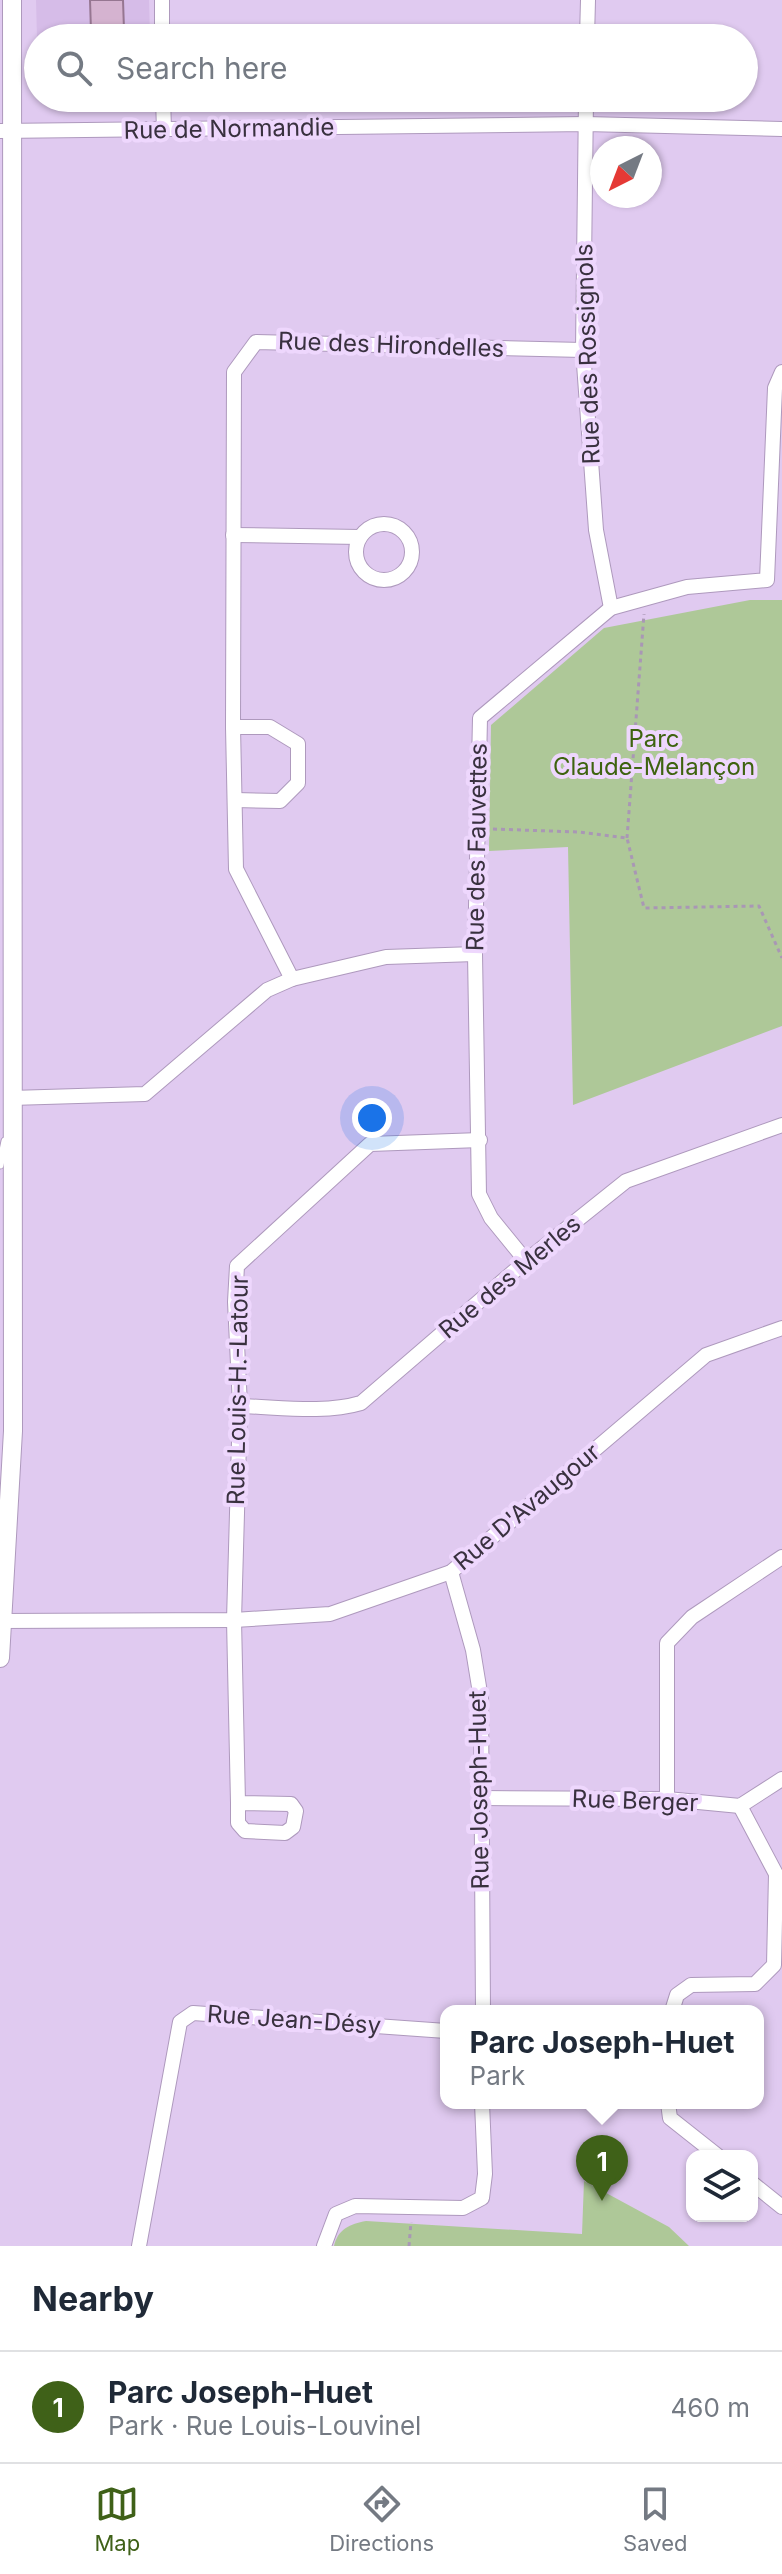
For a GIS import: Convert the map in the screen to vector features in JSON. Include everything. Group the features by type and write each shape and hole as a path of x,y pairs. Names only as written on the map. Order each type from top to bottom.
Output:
{"street":[{"path":"0,1658 13,1431 6,132 12,0"},
{"path":"162,0 162,24"},
{"path":"587,24 588,0"},
{"path":"163,112 164,130"},
{"name":"Rue des Rossignols","path":"586,112 583,350 596,530 611,608"},
{"name":"Rue de Normandie","path":"6,132 586,124 782,129"},
{"name":"Rue des Hirondelles","path":"292,979 236,869 233,727 234,372 256,342 583,350"},
{"name":"Rue des Fauvettes","path":"526,1261 491,1218 479,1194 475,954 480,718 611,608 687,587 767,580 775,388 782,372"},
{"path":"233,535 360,537 374,525 394,525 409,538 412,547 409,566 394,578 384,580 368,575 357,562 360,537"},
{"path":"233,727 270,727 298,744 298,783 280,801 235,800"},
{"path":"11,1098 145,1094 267,990 292,979 386,957 475,954"},
{"name":"Rue des Merles","path":"240,1406 347,1407 361,1403 526,1261 626,1181 782,1125"},
{"name":"Rue Louis-H.-Latour","path":"238,1803 234,1620 240,1406 235,1302 237,1266 370,1144 480,1140"},
{"name":"Rue D'Avaugour","path":"1,1620 234,1620 330,1614 451,1572 706,1355 782,1328"},
{"path":"667,1799 667,1643 692,1617 782,1557"},
{"name":"Rue Joseph-Huet","path":"451,1572 473,1650 481,1699 483,2005"},
{"path":"674,2005 677,1995 691,1985 755,1984 774,1965 776,1874 740,1806 782,1779"},
{"name":"Rue Berger","path":"480,1798 667,1799 740,1806"},
{"name":"Rue Jean-Désy","path":"139,2246 180,2022 193,2013 440,2031"},
{"path":"324,2246 336,2214 355,2206 463,2208 482,2198 485,2174 482,2109"},
{"path":"669,2109 670,2118 710,2150"},
{"path":"758,2188 782,2207"}],"lane":[{"path":"0,1165 11,1124"}],"path":[{"path":"646,598 627,838 644,908 759,906 782,958"},
{"path":"478,828 578,832 627,838"},
{"path":"409,2246 412,2208"}],"shaded area":[{"path":"36,0 149,0 150,24 37,24"}],"green space":[{"name":"Parc Claude-Melançon","path":"750,600 782,600 782,1026 573,1105 568,847 489,851 491,725 604,628"},
{"path":"584,2181 669,2227 689,2246 334,2246 338,2235 346,2228 366,2221 582,2234"}],"building":[{"path":"90,0 123,0 124,24 91,24"}],"place":[{"name":"Parc Joseph-Huet","path":"602,2201"}]}
